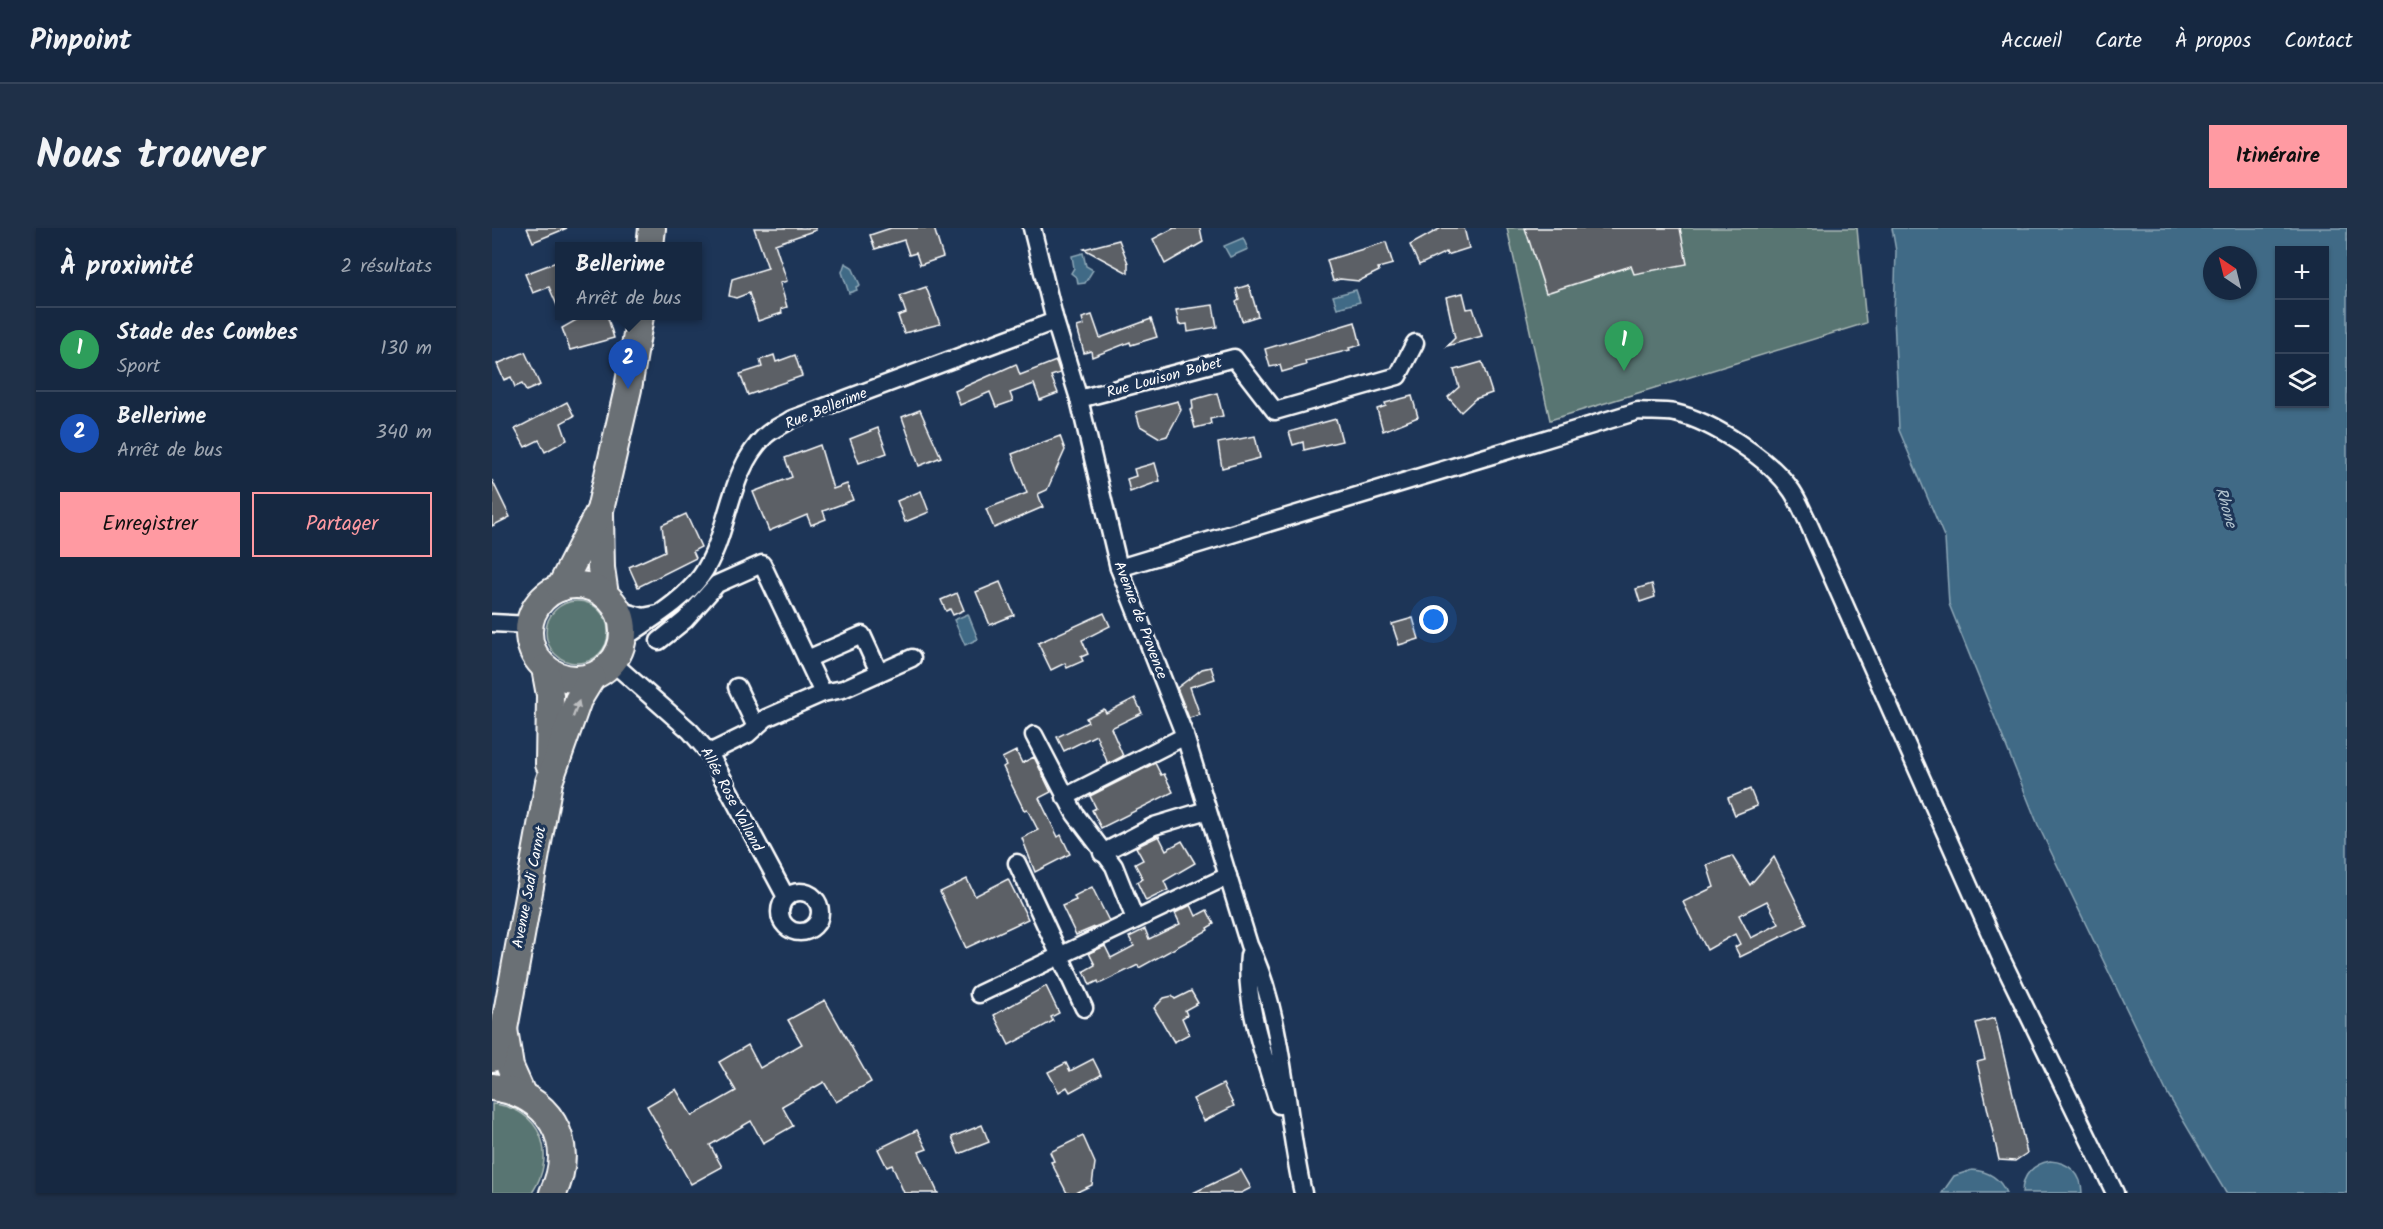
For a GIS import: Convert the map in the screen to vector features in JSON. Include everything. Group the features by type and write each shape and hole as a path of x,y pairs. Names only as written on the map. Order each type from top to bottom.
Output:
{"main road":[{"path":"600,510 560,588 540,602 530,625 532,648 545,668 567,679 609,660 623,624 611,603 601,568 600,510 628,389 639,320"},
{"path":"560,588 584,586 611,603"},
{"name":"Avenue Sadi Carnot","path":"492,1058 504,1029 549,782 578,700 609,660"},
{"name":"Avenue Sadi Carnot","path":"545,668 550,695 549,782"},
{"name":"Avenue Sadi Carnot","path":"504,1029 510,1067 522,1094"},
{"path":"492,1087 522,1094 538,1104 550,1118 559,1135 562,1154 560,1186"}],"street":[{"name":"Avenue de Provence","path":"1032,228 1055,321 1079,399 1119,568 1185,736 1256,958 1274,1022 1295,1145 1299,1191"},
{"name":"Rue Bellerime","path":"609,660 659,614 678,601 700,577 716,550 728,516 734,486 750,454 766,435 792,419 1055,321"},
{"name":"Rue Louison Bobet","path":"1079,399 1234,358 1275,411 1398,376 1415,343"},
{"path":"1119,568 1638,411 1676,414 1707,426 1741,445 1770,466 1792,491 1807,519 2000,956 2115,1193"},
{"path":"659,641 685,620 717,584 762,564 823,693"},
{"path":"611,603 643,617 659,614"},
{"path":"492,622 530,625"},
{"path":"807,659 862,635 879,672"},
{"path":"710,753 748,734 766,718 823,693 843,689 912,658"},
{"name":"Allée Rose Valland","path":"609,660 690,731 710,753 786,897"},
{"path":"737,687 756,727"},
{"path":"1034,735 1065,797 1121,879 1135,919"},
{"path":"1065,797 1185,736"},
{"path":"1102,853 1154,826 1207,810"},
{"path":"1017,863 1084,1008"},
{"path":"979,994 1059,954 1228,876"}],"green space":[{"path":"1507,228 1857,228 1866,323 1550,420"},
{"path":"577,601 594,606 599,610 603,615 608,632 603,649 599,654 594,658 577,663 560,658 555,654 551,649 546,632 551,615 555,610 560,606"},
{"path":"492,1104 509,1107 523,1114 540,1135 544,1149 544,1163 540,1178 532,1193 492,1193"}],"water":[{"name":"Rhone","path":"1892,228 2347,228 2347,1193 2226,1193 2167,1093 2038,825 1949,604 1945,539 1899,430 1894,316 1896,251"},
{"path":"1243,238 1248,249 1230,257 1224,246"},
{"path":"1083,253 1086,266 1093,270 1085,283 1078,284 1077,278 1071,273 1074,268 1072,256"},
{"path":"845,263 852,267 860,285 856,287 857,290 849,293 842,272"},
{"path":"1356,290 1360,302 1337,308 1333,296"},
{"path":"968,614 978,639 965,645 954,620"},
{"path":"2050,1161 2063,1164 2073,1170 2080,1180 2082,1193 2022,1193 2024,1181 2030,1171"},
{"path":"1972,1170 1993,1176 2006,1193 1942,1193 1954,1176"}],"building":[{"path":"527,228 567,228 533,242"},
{"path":"754,228 815,228 816,230 775,244 787,281 780,283 787,307 781,309 782,313 758,321 749,293 736,298 729,296 732,279 768,268"},
{"path":"891,228 934,228 943,257 920,265 916,253 909,255 904,240 875,249 870,235"},
{"path":"1174,228 1200,228 1203,242 1165,264 1153,239"},
{"path":"1441,228 1464,228 1469,248 1447,255 1446,252 1419,265 1410,245"},
{"path":"1525,228 1680,228 1687,264 1634,274 1631,266 1546,293"},
{"path":"1119,240 1128,263 1128,273 1084,249"},
{"path":"1386,242 1393,264 1378,268 1379,271 1359,281 1340,279 1333,281 1327,260"},
{"path":"555,263 555,301 549,287 533,293 525,274"},
{"path":"1249,285 1258,316 1242,321 1236,302 1239,300 1236,289"},
{"path":"926,287 940,324 904,333 898,316 906,313 900,296"},
{"path":"1463,293 1467,309 1473,308 1482,336 1447,346 1455,338 1446,297"},
{"path":"1213,305 1217,327 1188,332 1187,324 1179,325 1176,310"},
{"path":"1092,315 1100,338 1151,319 1157,337 1131,345 1130,342 1092,357 1091,351 1084,353 1077,327 1084,325 1082,318"},
{"path":"576,320 609,320 614,338 570,350 562,328"},
{"path":"1355,322 1361,345 1305,361 1306,365 1282,372 1280,365 1270,367 1265,349"},
{"path":"525,352 540,385 526,391 522,384 515,387 511,377 504,380 497,364"},
{"path":"774,355 776,362 795,355 802,376 748,395 740,374 762,367 760,360"},
{"path":"1056,361 1060,373 1051,376 1058,393 1040,400 1034,384 1010,393 1013,401 996,407 990,392 960,405 955,391 1016,364 1020,375"},
{"path":"1482,362 1492,393 1475,399 1461,412 1448,397 1459,387 1454,370"},
{"path":"1217,393 1223,416 1210,419 1211,424 1195,428 1190,410 1193,409 1192,400"},
{"path":"1412,396 1418,417 1383,431 1377,409 1386,406 1385,403"},
{"path":"1178,401 1181,410 1167,436 1160,438 1140,426 1136,412"},
{"path":"567,402 574,416 561,423 567,440 545,452 539,440 525,447 515,429"},
{"path":"920,410 941,457 919,466 902,417"},
{"path":"1336,419 1342,441 1304,450 1303,442 1293,445 1289,432"},
{"path":"878,428 887,453 859,463 850,439"},
{"path":"1060,436 1065,450 1047,490 1038,494 1043,507 994,528 986,509 1027,493 1012,454"},
{"path":"1255,436 1260,458 1222,468 1218,443"},
{"path":"820,445 833,489 847,484 853,500 823,511 826,519 811,525 807,515 769,531 753,492 792,477 785,458"},
{"path":"1155,463 1160,481 1130,492 1127,479 1136,476 1134,469"},
{"path":"492,480 510,517 492,526"},
{"path":"921,491 929,512 905,522 897,501"},
{"path":"686,514 701,547 693,551 696,558 638,587 629,567 665,551 662,525"},
{"path":"1000,582 1014,615 990,625 976,592"},
{"path":"1652,584 1655,597 1640,602 1636,589"},
{"path":"957,593 964,610 953,615 950,609 946,611 941,600"},
{"path":"1104,613 1110,626 1082,640 1088,654 1081,657 1083,661 1067,668 1065,663 1051,670 1038,643"},
{"path":"1413,618 1419,639 1399,645 1392,624"},
{"path":"1211,667 1215,679 1190,687 1200,715 1189,718 1177,688 1202,669"},
{"path":"1135,698 1142,713 1111,728 1123,756 1108,764 1096,735 1064,751 1057,737 1088,722 1086,718 1104,709 1106,713"},
{"path":"1016,751 1022,763 1034,757 1051,792 1039,798 1058,837 1061,835 1070,854 1035,872 1022,838 1038,830 1027,809 1024,810 1003,767 1006,765 1002,758"},
{"path":"1155,763 1161,775 1164,774 1173,792 1101,828 1092,810 1096,808 1090,796"},
{"path":"1750,789 1757,806 1735,815 1728,798"},
{"path":"1159,836 1166,850 1182,841 1195,863 1164,881 1168,890 1146,901 1137,882 1143,879 1135,864 1143,860 1136,847"},
{"path":"1732,856 1750,885 1774,857 1807,924 1740,957 1735,947 1740,944 1735,934 1707,950 1683,902 1714,887 1707,865","holes":["1767,901 1779,924 1751,938 1739,915"]},
{"path":"967,879 975,896 1008,879 1028,919 966,948 940,892"},
{"path":"1092,887 1109,921 1076,935 1062,906 1076,900 1074,896"},
{"path":"1191,905 1196,916 1207,910 1214,924 1207,928 1208,930 1139,968 1138,965 1099,984 1098,981 1090,985 1084,971 1095,965 1089,953 1105,946 1111,958 1134,946 1129,937 1145,929 1149,939 1180,924 1175,913"},
{"path":"1046,986 1059,1013 1051,1017 1053,1021 1009,1045 994,1015"},
{"path":"1191,991 1198,1003 1185,1010 1187,1015 1182,1018 1189,1034 1174,1042 1154,1008 1164,998 1172,996 1175,999"},
{"path":"825,1000 871,1082 836,1102 824,1082 782,1106 793,1126 763,1143 751,1121 710,1145 722,1167 691,1184 647,1106 676,1089 692,1116 736,1091 719,1062 748,1045 760,1068 802,1044 788,1020"},
{"path":"1995,1018 2027,1153 2015,1161 1999,1160 1977,1062 1985,1060 1976,1023"},
{"path":"1093,1059 1101,1075 1070,1092 1067,1087 1059,1092 1048,1072 1066,1063 1070,1071"},
{"path":"1223,1084 1234,1106 1204,1121 1193,1099"},
{"path":"982,1125 989,1142 959,1154 952,1137"},
{"path":"917,1130 927,1149 919,1152 938,1193 904,1193 892,1165 887,1167 878,1149"},
{"path":"1083,1136 1095,1163 1092,1185 1075,1193 1067,1193 1051,1162 1054,1161 1050,1152"},
{"path":"1241,1170 1251,1188 1241,1193 1193,1193"}],"place":[{"name":"Stade des Combes","path":"1624,371"},
{"name":"Bellerime","path":"628,389"}]}
